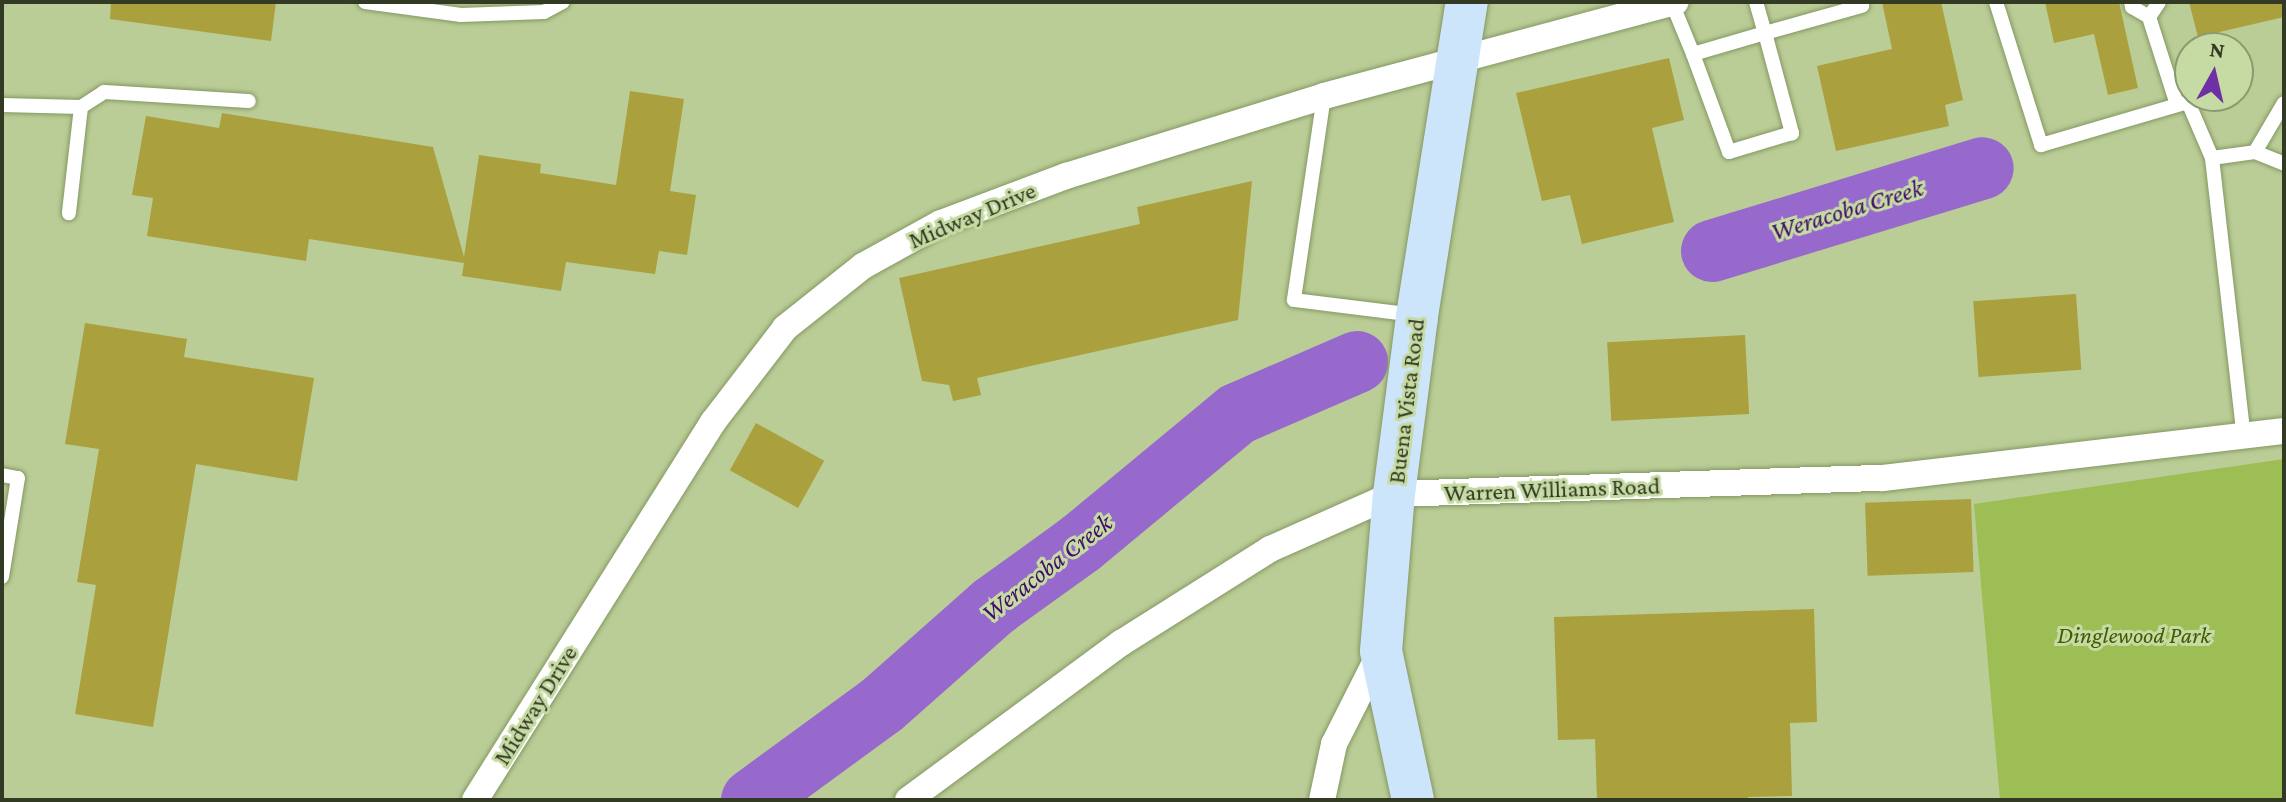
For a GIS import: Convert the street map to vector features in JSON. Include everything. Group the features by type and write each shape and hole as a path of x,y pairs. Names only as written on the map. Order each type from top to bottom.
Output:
{"main road":[{"name":"Buena Vista Road","path":"1413,800 1381,651 1394,494 1417,316 1467,2"}],"street":[{"name":"Midway Drive","path":"475,800 713,422 785,328 863,266 941,223 1066,176 1324,96 1674,3"},
{"name":"Warren Williams Road","path":"908,800 1121,643 1270,549 1394,494 1883,478 2284,431"},
{"path":"1322,800 1334,744 1381,651"}],"lane":[{"path":"365,2 461,15 544,12 563,2"},
{"path":"1674,3 1729,152 1792,133 1756,2"},
{"path":"1996,2 2041,145 2174,106"},
{"path":"2131,2 2132,7 2147,9 2159,2"},
{"path":"1693,54 1862,6"},
{"path":"2147,9 2174,95"},
{"path":"2,105 81,107 104,92 249,101"},
{"path":"1324,96 1294,300 1417,316"},
{"path":"2255,152 2284,103"},
{"path":"69,213 81,107"},
{"path":"2192,112 2212,158 2244,437"},
{"path":"2212,158 2255,152 2284,164"},
{"path":"2,475 18,478 2,577"}],"green space":[{"name":"Dinglewood Park","path":"2284,459 2284,800 2000,800 1974,504"}],"building":[{"path":"111,2 276,2 271,41 110,19"},
{"path":"1882,2 1941,2 1963,100 1945,105 1949,126 1836,151 1817,66 1892,49"},
{"path":"2045,2 2119,2 2138,88 2108,95 2094,34 2054,43"},
{"path":"2189,2 2284,2 2284,17 2220,32 2197,32"},
{"path":"1669,58 1684,120 1652,128 1674,222 1582,244 1570,195 1542,201 1516,93"},
{"path":"630,91 684,99 670,191 696,195 687,255 659,251 655,274 566,262 561,291 462,276 464,263 309,239 306,261 147,236 153,198 132,195 146,116 219,128 222,113 433,147 464,257 479,155 541,164 540,173 616,185"},
{"path":"1252,181 1238,320 977,378 981,395 953,401 949,385 922,381 899,278 1140,224 1137,207"},
{"path":"2076,294 2081,370 1979,377 1973,301"},
{"path":"85,323 187,339 184,357 314,378 297,481 196,464 153,727 75,714 96,585 77,582 99,449 65,444"},
{"path":"1745,335 1749,414 1611,421 1607,342"},
{"path":"756,423 824,461 798,508 730,470"},
{"path":"1971,499 1974,572 1868,576 1865,503"},
{"path":"1814,609 1817,722 1790,723 1792,796 1748,797 1748,800 1597,800 1595,739 1558,740 1554,617"}],"waterway":[{"name":"Weracoba Creek","path":"1712,251 1983,168"},
{"name":"Weracoba Creek","path":"752,800 882,705 994,606 1080,544 1237,414 1357,362"}]}
